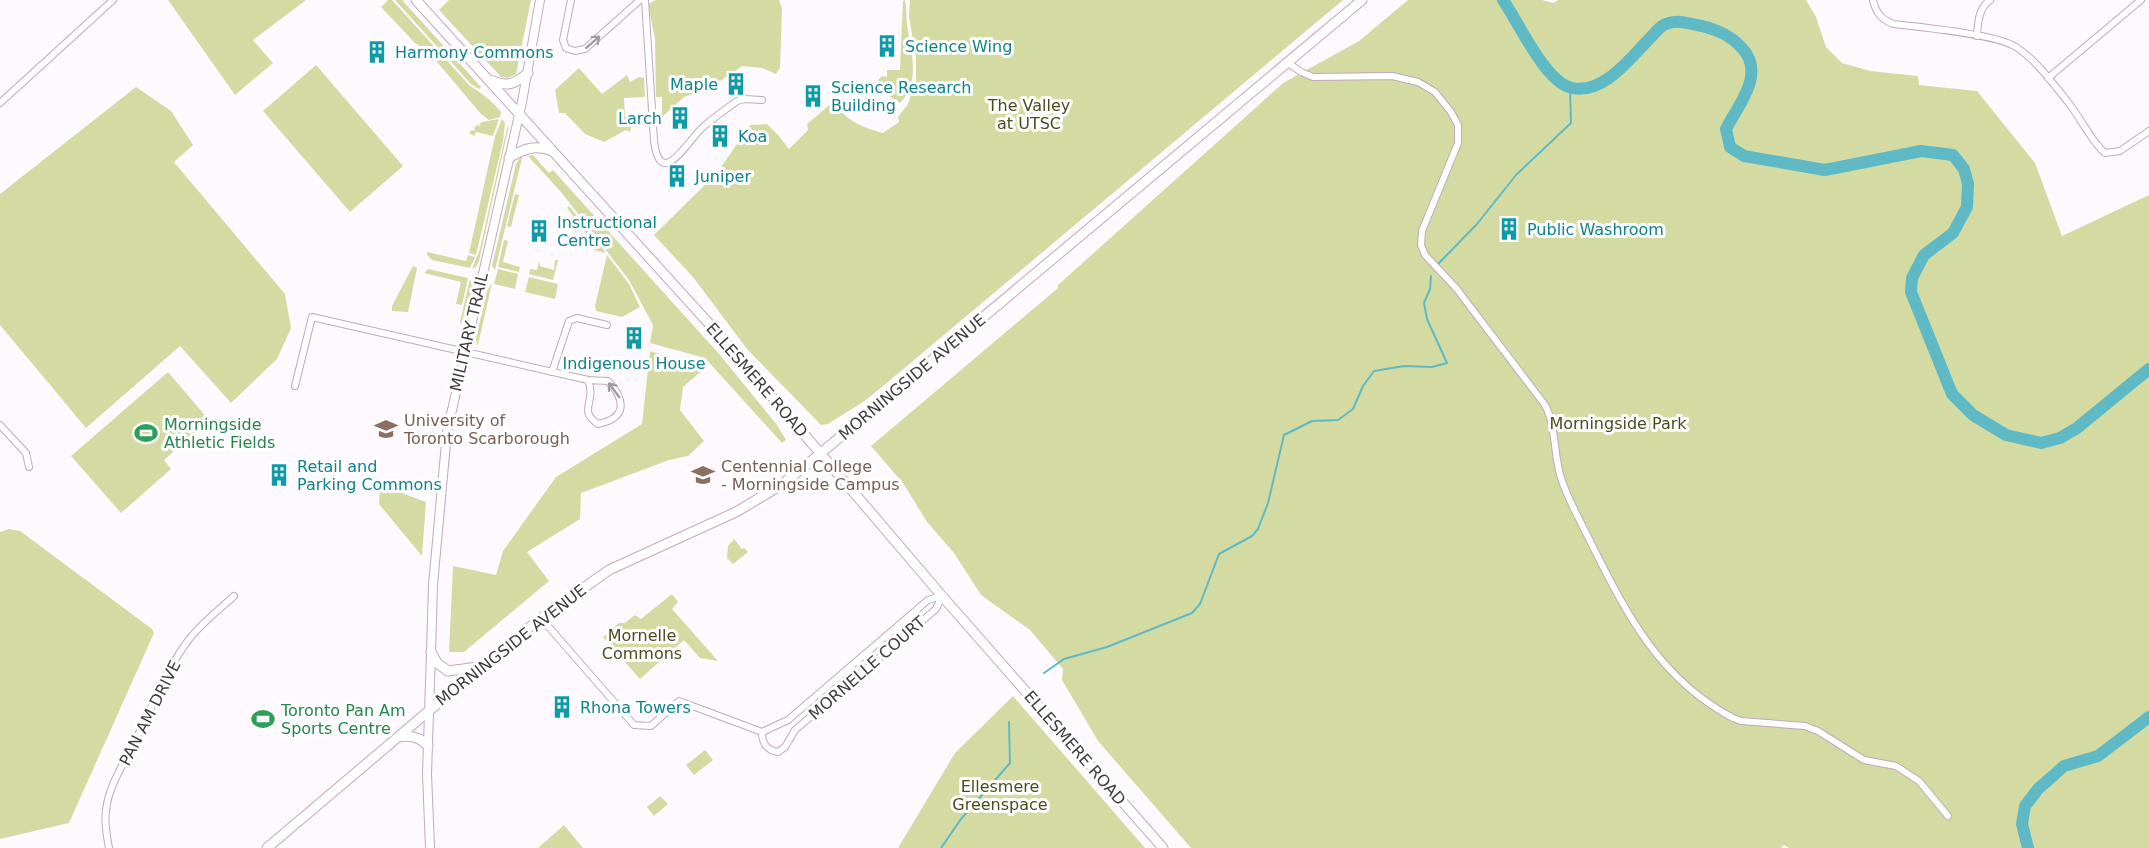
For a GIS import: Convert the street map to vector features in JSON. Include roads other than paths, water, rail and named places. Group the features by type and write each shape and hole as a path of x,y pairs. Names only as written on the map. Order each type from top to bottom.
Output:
{"main road":[{"name":"ELLESMERE ROAD","path":"416,0 722,338 942,596 1163,848"},
{"name":"MORNINGSIDE AVENUE","path":"267,848 541,618 609,570 736,512 778,487 821,454 1362,0"},
{"path":"488,80 510,85 528,73"},
{"path":"509,158 520,151 532,148 542,147 554,152"},
{"path":"431,652 437,663 448,670 470,669 483,665"},
{"path":"399,737 419,739 428,746"}],"street":[{"path":"0,103 113,0"},
{"name":"MILITARY TRAIL","path":"430,848 428,746 431,652 443,462 464,353 520,114 540,0"},
{"path":"565,0 571,0 563,40 566,48 576,51 585,49 640,0"},
{"path":"645,0 653,135 655,153 660,161 667,163 676,159 703,127 737,101 762,100"},
{"path":"1873,0 1876,12 1884,20 1893,24 1977,36 2014,45 2048,78 2079,115 2099,148 2105,153 2120,151 2149,131"},
{"path":"1977,36 1979,16 1984,5 1990,0"},
{"path":"2048,78 2141,0"},
{"path":"1287,62 1313,77 1392,76 1418,82 1435,92 1451,112 1459,129 1458,143 1422,231 1420,239 1423,251 1456,288 1545,405 1549,414 1557,468 1566,493 1627,614 1666,666 1691,691 1733,718 1741,721 1805,726 1818,731 1864,760 1896,766 1919,781 1948,816"},
{"path":"295,386 312,317 588,380 608,381 621,399 620,411 605,423 598,424 589,418 587,412 592,390 588,380"},
{"path":"552,372 569,321 577,318 607,326"},
{"path":"0,425 27,453 29,466"},
{"name":"PAN AM DRIVE","path":"109,848 105,826 111,790 175,661 189,639 209,617 234,596"},
{"name":"MORNELLE COURT","path":"541,618 634,725 651,726 679,701 762,732 788,720 928,600 942,596"},
{"name":"MORNELLE COURT","path":"762,732 762,741 772,751 778,752 785,747 795,730 936,609 942,596"}],"waterway":[{"path":"1503,0 1543,64 1552,75 1572,88 1584,89 1606,80 1664,25 1684,22 1728,36 1741,47 1751,67 1748,89 1726,129 1730,147 1744,156 1825,170 1921,151 1953,155 1964,169 1968,184 1967,207 1953,233 1924,255 1912,278 1911,292 1952,394 1973,415 2006,435 2041,443 2060,438 2077,428 2149,369"},
{"path":"1439,263 1477,224 1516,175 1571,123 1570,88"},
{"path":"1044,673 1064,659 1107,647 1192,613 1200,604 1219,554 1252,536 1258,529 1268,503 1284,435 1312,421 1338,420 1353,409 1363,386 1374,371 1404,366 1432,367 1447,363 1427,319 1424,303 1430,289 1431,276"},
{"path":"2028,848 2022,824 2025,806 2038,789 2064,766 2098,756 2149,717"},
{"path":"941,848 961,819 1010,763 1009,722"}],"place":[{"name":"Science Wing","path":"887,46"},
{"name":"Harmony Commons","path":"377,52"},
{"name":"Maple","path":"736,84"},
{"name":"Science Research Building","path":"813,96"},
{"name":"Larch","path":"680,118"},
{"name":"Koa","path":"720,136"},
{"name":"Juniper","path":"677,176"},
{"name":"Public Washroom","path":"1509,229"},
{"name":"Instructional Centre","path":"539,231"},
{"name":"Indigenous House","path":"634,338"},
{"name":"University of Toronto Scarborough","path":"386,429"},
{"name":"Morningside Athletic Fields","path":"146,433"},
{"name":"Retail and Parking Commons","path":"279,475"},
{"name":"Centennial College - Morningside Campus","path":"703,475"},
{"name":"Rhona Towers","path":"562,707"},
{"name":"Toronto Pan Am Sports Centre","path":"263,719"}],"park label":[{"name":"The Valley at UTSC","path":"1029,114"},
{"name":"Morningside Park","path":"1618,423"},
{"name":"Mornelle Commons","path":"642,644"},
{"name":"Ellesmere Greenspace","path":"1000,795"}]}
